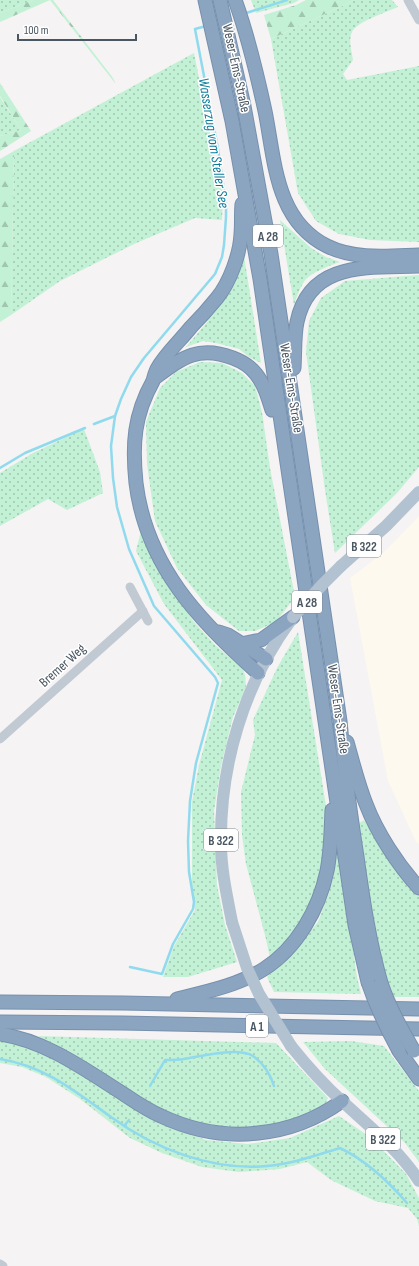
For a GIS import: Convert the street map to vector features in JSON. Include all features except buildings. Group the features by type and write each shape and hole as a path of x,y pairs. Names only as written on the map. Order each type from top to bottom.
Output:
{"highway":[{"name":"Weser-Ems-Straße","path":"205,0 232,121 260,279 334,784"},
{"name":"Weser-Ems-Straße","path":"220,0 244,106 281,315 340,722"},
{"path":"237,6 244,26 265,112 275,169 282,196 294,218 314,239 327,246 344,252 368,256 419,255"},
{"path":"244,184 239,248 231,274 218,297 164,358 156,370 143,400 136,426 134,458 140,508 145,525 159,559 177,587 198,615 224,642 258,673"},
{"path":"292,392 297,323 300,310 316,286 332,275 346,270 360,268 419,266"},
{"path":"153,379 177,362 188,356 201,352 215,353 239,360 256,374 263,385 268,395 284,442"},
{"path":"241,644 262,640 293,617"},
{"path":"212,629 228,635 266,659"},
{"path":"340,722 366,805 379,831 396,858 419,888"},
{"path":"340,722 344,769 372,953 374,1000 399,1051 419,1079"},
{"path":"334,784 355,925 374,983 386,999 397,1022 416,1054"},
{"path":"158,1004 240,981 264,969 291,946 315,909 327,872 330,853 334,784"},
{"name":"A 1","path":"0,1002 419,1009"},
{"name":"A 1","path":"0,1022 419,1029"},
{"path":"0,1034 26,1040 53,1051 160,1116 179,1124 210,1132 246,1134 279,1130 312,1120 329,1111 342,1101"}],"main road":[{"name":"B 322","path":"419,492 391,521 322,585 293,617 266,659 258,673 242,714 230,758 221,828 224,879 232,922 247,968 259,994 291,1046 304,1063 397,1152 419,1181"}],"street":[{"path":"408,0 419,20"},
{"path":"130,587 148,621"},
{"name":"Bremer Weg","path":"0,739 143,611"}],"shaded area":[{"path":"419,516 419,844 416,842 388,781 350,578 385,551"}],"green space":[{"path":"0,0 33,0 0,13"},
{"path":"33,0 50,0 0,22 0,13"},
{"path":"50,0 53,0 113,78 115,83"},
{"path":"251,0 299,0 294,3 256,13"},
{"path":"306,0 355,0 271,39 264,15 296,5"},
{"path":"355,0 392,0 398,7 365,21 352,32 350,42 353,60 343,74 347,80 419,66 419,242 370,240 339,234 316,221 298,193 271,39"},
{"path":"194,53 223,198 222,220 195,218 134,244 60,281 11,315 14,151"},
{"path":"0,83 31,131 0,151 0,136 21,130 0,96"},
{"path":"0,97 21,130 0,136"},
{"path":"14,151 11,315 0,322 0,159"},
{"path":"280,220 311,248 326,257 340,262 317,271 309,276 300,288 294,305"},
{"path":"244,256 261,363 249,357 239,349 216,343 203,341 186,347 226,297 239,274"},
{"path":"419,275 419,467 397,493 335,553 306,352 309,321 321,298 345,281"},
{"path":"200,362 222,363 242,373 255,386 262,412 270,468 295,597 276,622 255,631 239,631 206,605 177,568 155,521 147,464 146,422 160,388 176,372"},
{"path":"84,429 100,472 103,493 67,510 48,499 0,526 0,473 33,453"},
{"path":"141,531 161,574 194,622 215,645 243,669 245,675 246,687 233,717 221,766 214,811 217,885 225,925 237,962 188,977 163,977 174,946 195,910 192,885 192,802 199,765 222,680 164,604 136,551"},
{"path":"298,632 326,806 327,836 324,866 307,913 290,937 270,958 246,864 242,835 241,792 255,735 253,720 277,668"},
{"path":"364,820 402,879 419,896 419,997 391,997 374,933 365,876 359,823"},
{"path":"336,832 357,977 361,994 274,992 267,977 296,948 318,922 329,893 334,873"},
{"path":"38,1036 276,1043 328,1098 324,1107 302,1119 271,1127 229,1129 186,1119 151,1104 69,1051"},
{"path":"0,1041 20,1044 56,1057 168,1125 206,1140 248,1144 290,1138 339,1116 370,1137 406,1174 419,1198 419,1226 417,1219 408,1208 375,1201 331,1180 307,1162 280,1169 239,1172 202,1167 162,1153 130,1138 80,1099 46,1077 22,1067 0,1063"},
{"path":"351,1041 384,1046 419,1091 419,1162 405,1143 325,1069 303,1042"}],"waterway":[{"path":"243,14 287,0"},
{"name":"Wasserzug vom Steller See","path":"94,424 115,416 131,377 144,358 215,274 222,257 226,205 218,149 195,29 206,26"},
{"path":"115,416 111,446 113,478 117,507 129,549 154,606 215,677 218,683 196,763 190,801 188,841 189,872 194,902 193,909 173,944 162,974 130,967"},
{"name":"Wasserzug vom Steller See","path":"0,468 25,453 85,428"},
{"path":"150,1086 165,1060 229,1052 246,1053 253,1056 266,1070 274,1086"},
{"path":"0,1059 16,1062 46,1074 59,1081 146,1139 165,1148 205,1161 246,1167 267,1166 295,1161 340,1148 368,1165 407,1203"},
{"path":"124,1126 129,1120"}]}
